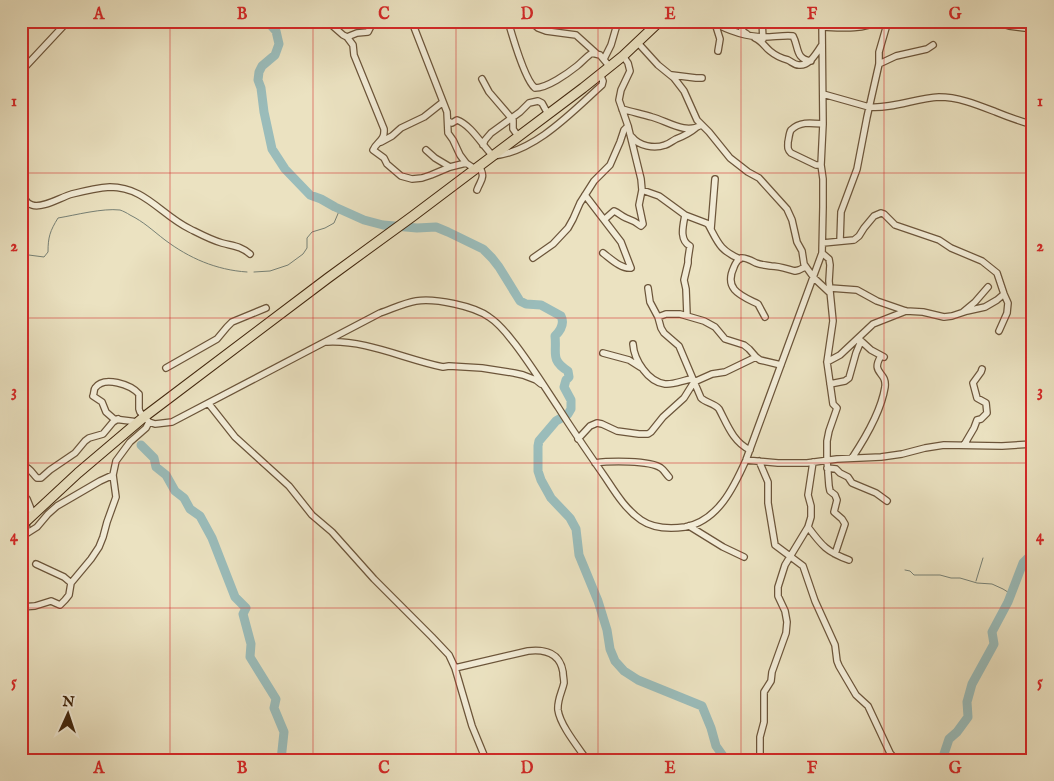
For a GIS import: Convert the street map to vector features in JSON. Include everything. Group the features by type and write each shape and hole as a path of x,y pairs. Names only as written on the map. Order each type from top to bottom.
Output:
{"highway":[{"path":"24,528 33,514 78,473 328,278 408,220 600,74 607,63 623,56 660,21"}],"street":[{"path":"21,74 26,66 68,21"},
{"path":"327,21 347,37 353,45 354,55 384,129 384,136 381,142"},
{"path":"347,37 357,33 368,32 375,21"},
{"path":"412,21 447,112 448,133 466,163 477,167 482,172 483,176 477,190"},
{"path":"508,21 519,56 534,88 540,88 558,79 592,53 597,54"},
{"path":"530,21 538,28 546,31 576,35 607,63 618,21"},
{"path":"741,21 743,31 751,36"},
{"path":"762,21 763,40 766,48 776,56 794,64 802,65 810,61 822,44"},
{"path":"21,608 51,601 60,605 65,600 71,583 91,559 103,537 116,497 113,475 115,465 130,442 146,428 144,421 139,409 139,394 136,391 114,382 100,384 95,388 93,396 102,402 106,412 114,419 144,421 155,424 172,422 380,313 415,301 428,300 450,303 482,312 495,320 545,386 578,439 625,505 642,520 651,525 668,528 689,526 706,518 719,507 732,490 746,460 822,253 822,24 845,28 865,27 880,21"},
{"path":"840,241 841,212 857,170 879,64 879,52 888,21"},
{"path":"993,21 1009,26 1033,29"},
{"path":"713,22 760,40 793,36 800,56 803,60 810,61"},
{"path":"713,22 720,39 718,51"},
{"path":"638,43 658,65 672,76 684,91 699,126"},
{"path":"879,64 896,56 927,50 933,45"},
{"path":"604,219 614,211 642,225 639,205 642,190 639,167 619,100 620,90 630,71 630,67 623,56"},
{"path":"448,121 452,123 456,120 462,122 473,132 492,156 503,155 543,136 558,125 602,85 603,81 600,74"},
{"path":"672,76 702,78"},
{"path":"482,79 489,92 513,122 513,129 518,136"},
{"path":"822,94 870,107 893,105 925,98 941,97 962,100 1033,125"},
{"path":"483,145 488,136 529,103 538,101 542,103 548,114"},
{"path":"443,102 424,117 401,128 374,147 373,150 384,158 387,164 401,176 412,179 422,178 466,163"},
{"path":"622,109 683,128 699,126 709,132 730,158 759,178 787,209 792,220 797,242 802,251 805,267 814,278 830,291 857,290 877,301 906,311 923,312 944,317 986,307 1004,294"},
{"path":"821,165 816,165 791,153 788,150 788,146 790,132 793,129 805,122 823,124"},
{"path":"534,258 562,236 594,181 610,165 624,130 628,126"},
{"path":"630,136 636,142 650,147 666,145 683,137 699,126"},
{"path":"426,150 450,167"},
{"path":"21,176 23,196 30,205 39,206 87,190 118,187 136,192 150,200 180,224 221,242 244,248 250,254"},
{"path":"711,229 715,179"},
{"path":"642,190 658,196 685,215 706,222 720,245 734,256 759,264 795,271 805,267"},
{"path":"585,195 621,242 631,268 624,267 603,253"},
{"path":"823,243 854,240 874,216 882,213 895,225 939,240 951,248 982,261 998,273 1008,303 1005,318 999,331"},
{"path":"685,215 683,239 684,243 690,246 684,280 687,316"},
{"path":"822,253 829,259 830,265 833,321 827,362 836,408 828,434 827,468 830,491 837,500 834,512 845,524 835,554"},
{"path":"740,258 732,274 732,284 736,292 758,304 765,317"},
{"path":"961,313 975,302 988,287"},
{"path":"648,288 650,302 663,332 679,346 700,398 719,409 735,437 750,450"},
{"path":"166,368 217,339 232,322 266,308"},
{"path":"827,362 840,356 873,324 906,311"},
{"path":"658,317 666,314 687,316 709,323 715,327 722,337 744,345 756,358 780,365"},
{"path":"852,458 872,422 885,383 877,366 883,357 871,350 859,339"},
{"path":"830,384 850,378 859,339"},
{"path":"324,342 344,342 362,345 443,367 482,368 514,373 536,380 545,386"},
{"path":"633,344 635,356 644,369 652,378 665,384 693,381 724,372 756,358"},
{"path":"603,353 629,360 644,369"},
{"path":"964,445 977,420 981,419 987,412 986,403 976,398 973,383 982,369"},
{"path":"578,439 596,423 617,431 648,434 684,398 693,381"},
{"path":"209,404 234,436 289,486 312,515 332,532 374,579 449,655 455,668 472,726 486,760"},
{"path":"21,466 28,468 36,478 42,478 50,470 75,453 85,441 103,434 118,419"},
{"path":"746,460 799,463 881,457 935,446 1033,444"},
{"path":"595,463 611,461 638,462 663,468 669,477"},
{"path":"759,461 768,482 768,504 775,545 803,566 815,601 835,645 839,666 856,695 866,704 890,753 896,760"},
{"path":"760,760 760,737 764,722 764,692 771,681 772,672 786,634 787,622 785,611 778,596 780,580 790,557 808,527 812,511 808,495 813,462"},
{"path":"827,468 836,469 848,477 852,483 876,493 887,501"},
{"path":"21,541 24,528 37,527 58,506 113,475"},
{"path":"21,492 27,499 33,514"},
{"path":"689,526 723,548 744,557"},
{"path":"808,527 821,545 849,560"},
{"path":"36,564 64,577 71,583"},
{"path":"455,668 528,651 540,650 555,656 560,660 564,680 559,696 558,711 571,739 587,760"}],"waterway":[{"path":"267,21 276,31 279,44 275,55 262,66 258,80 272,149 285,169 310,195 364,220 383,225 417,228 436,227 448,232 483,249 499,267 520,301 526,304 541,305 561,316 562,325 555,336 556,356 562,367 568,371 569,377 564,387 571,400 571,409 568,414 556,421 539,441 538,471 541,480 551,498 570,518 576,529 579,555 598,601 607,630 610,649 615,661 624,671 638,680 702,706 716,746 726,760"},
{"path":"254,272 270,271 288,265 303,254 307,248 307,238 312,232 334,223 340,209"},
{"path":"21,254 44,257 48,252 50,234 58,218 97,211 120,210 140,220 193,258 224,269 247,272"},
{"path":"141,445 154,458 156,467 166,475 175,491 184,498 190,509 200,516 212,538 235,597 246,608 243,614 251,644 250,657 276,699 274,708 284,732 281,760"},
{"path":"945,760 943,757 949,739 968,717 967,702 972,684 994,644 992,632 1008,602 1023,563 1033,555"},
{"path":"976,581 983,558"},
{"path":"905,570 910,571 914,575 940,575 977,583 992,584 1011,594"}]}
